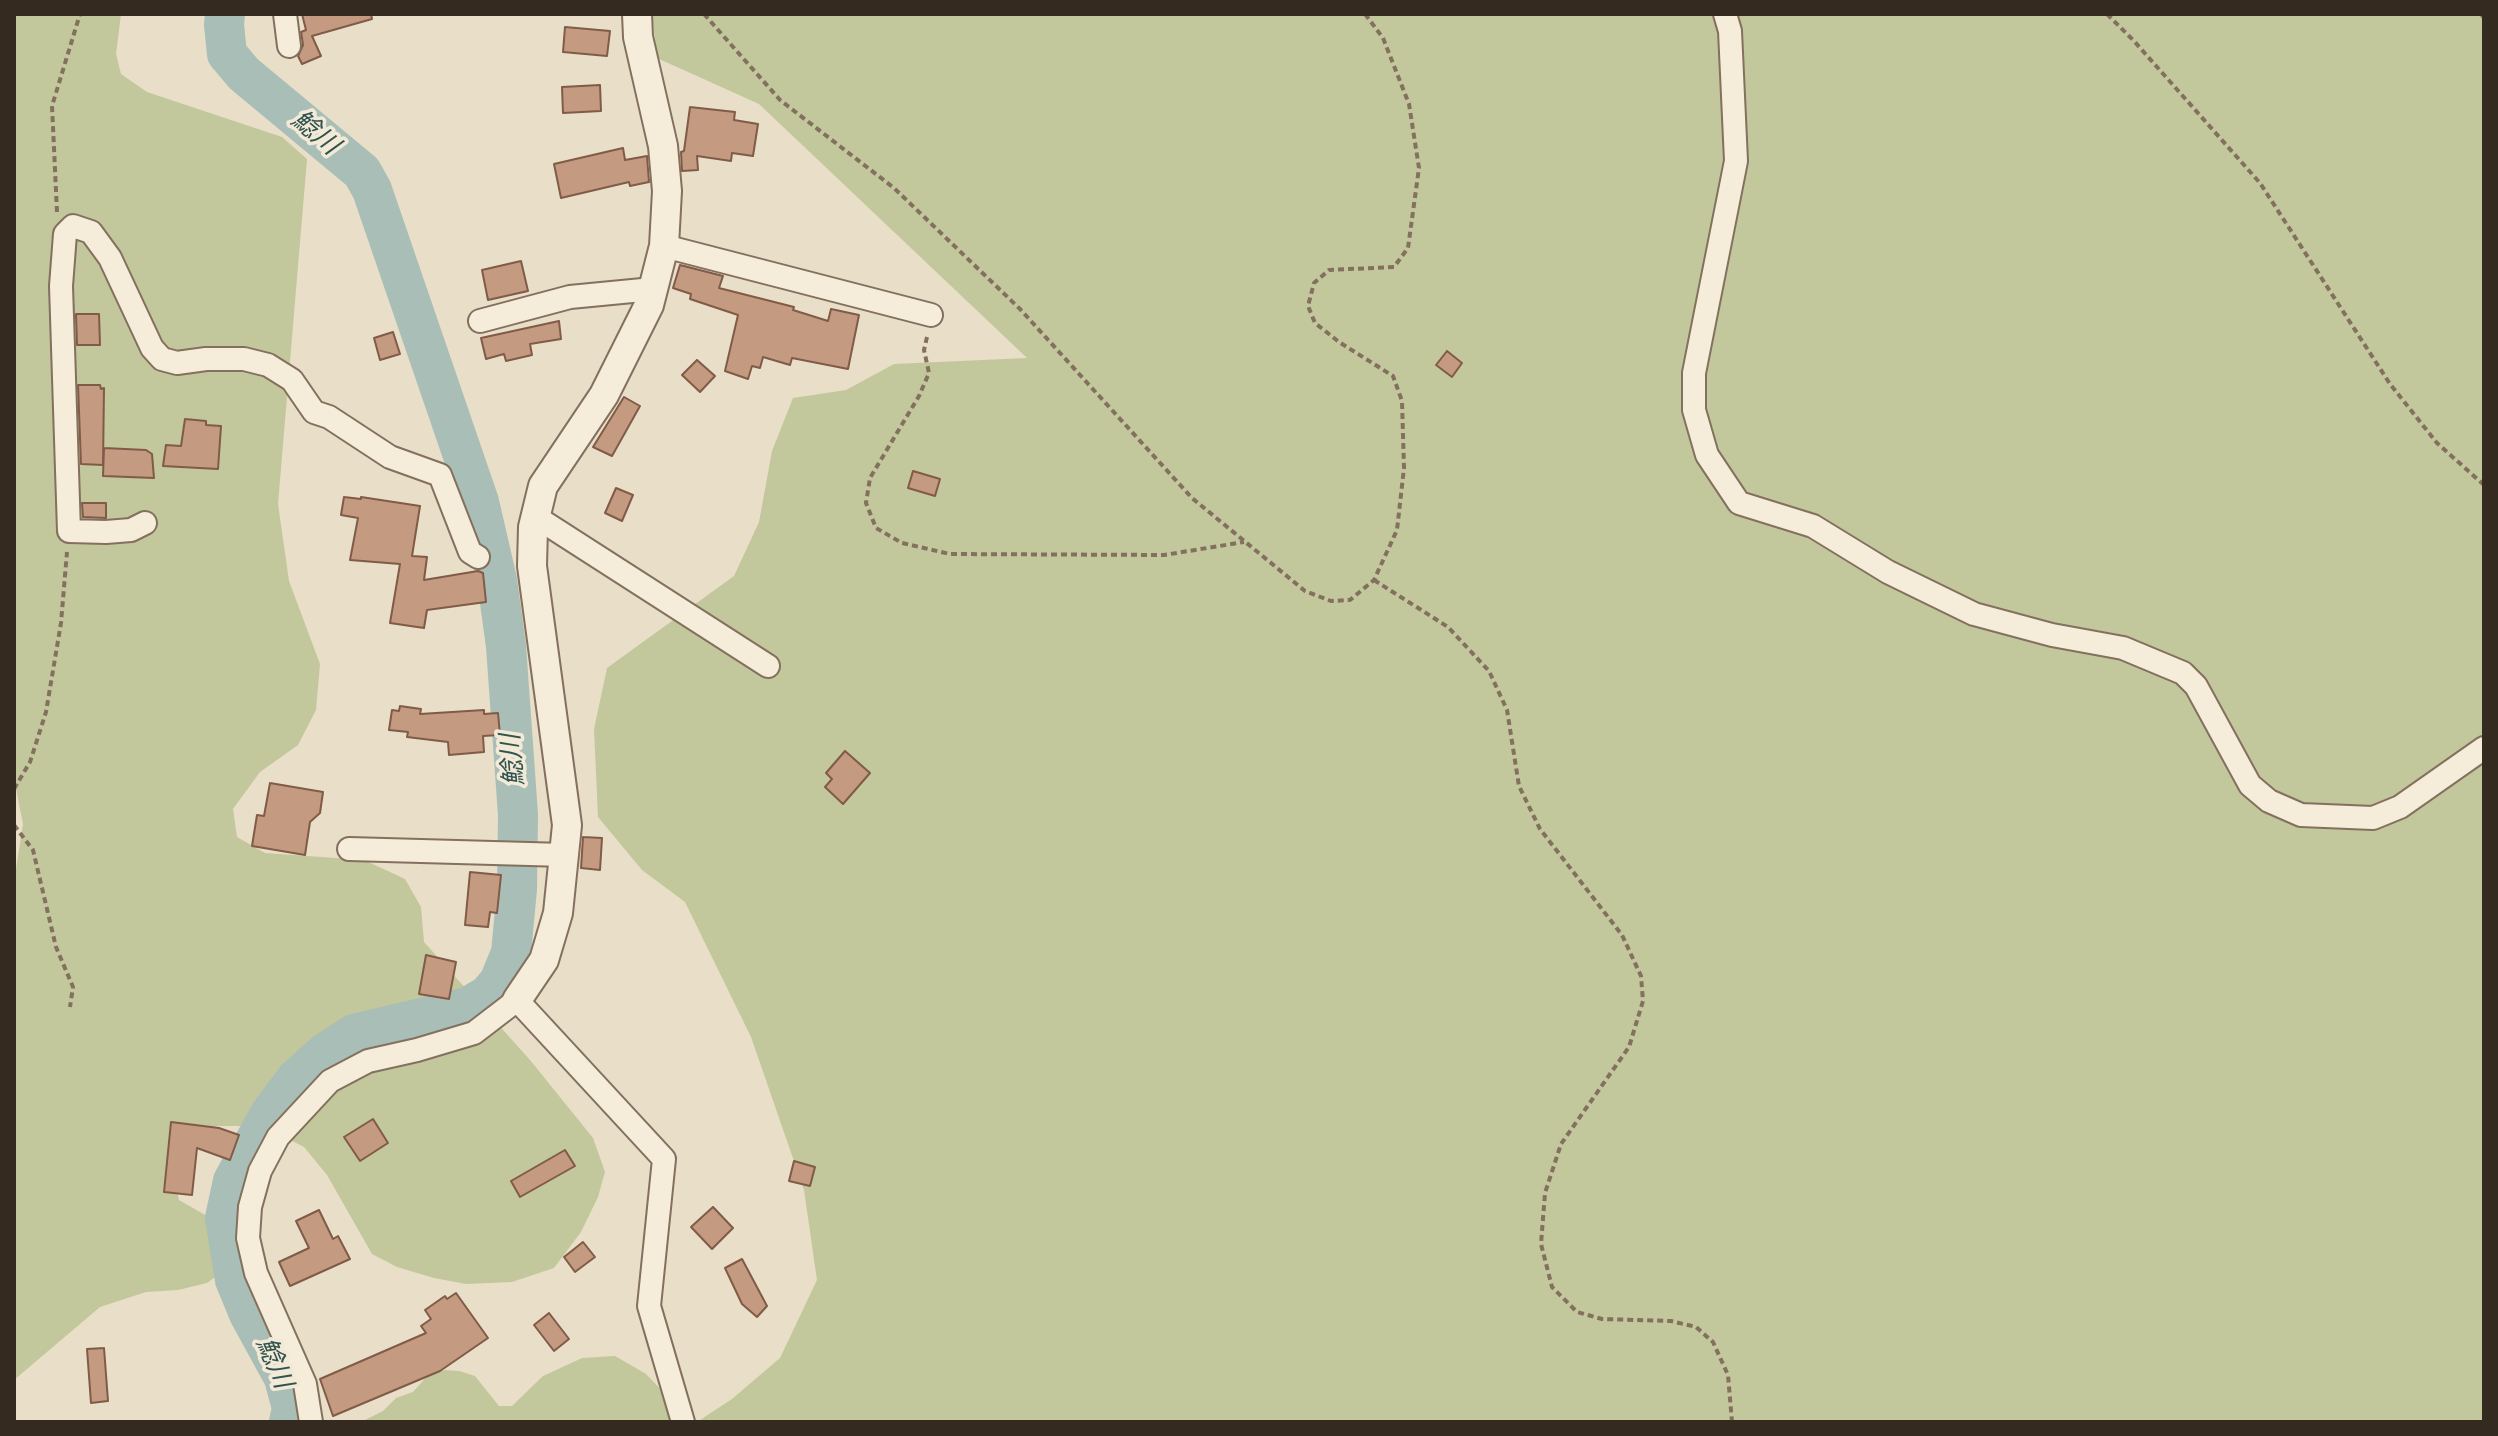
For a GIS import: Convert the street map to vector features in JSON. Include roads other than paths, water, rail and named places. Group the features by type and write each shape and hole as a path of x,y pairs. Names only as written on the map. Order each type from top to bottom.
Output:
{"street":[{"path":"285,14 289,46"},
{"path":"311,1422 305,1384 256,1273 248,1238 250,1207 260,1171 278,1137 330,1081 368,1061 474,1033 517,1000 544,960 558,913 567,825 532,566 533,527 543,486 604,395 649,305 664,246 667,191 663,146 638,37 637,14"},
{"path":"1725,14 1730,31 1736,161 1694,373 1694,410 1707,455 1739,503 1813,526 1888,572 1974,614 2052,635 2123,648 2183,673 2196,686 2250,785 2269,801 2301,815 2373,818 2400,807 2484,748"},
{"path":"145,523 131,530 69,531 61,286 65,234 73,226 91,232 110,258 152,348 162,359 177,363 244,359 268,365 280,372 292,380 314,412 329,417 390,457 440,475 470,552 478,557"},
{"path":"664,246 931,315"},
{"path":"480,321 570,297 653,289"},
{"path":"536,517 768,666"},
{"path":"349,849 565,855"},
{"path":"517,1000 664,1159 649,1306 683,1422"}],"waterway":[{"name":"鯰川","path":"225,14 227,54 244,74 362,172 372,190 479,502 497,580 506,646 518,815 517,889 511,953 499,982 488,995 468,1007 354,1034 325,1053 296,1079 270,1114 233,1181 225,1218 235,1280 249,1314 284,1378 292,1408 289,1422"}]}
